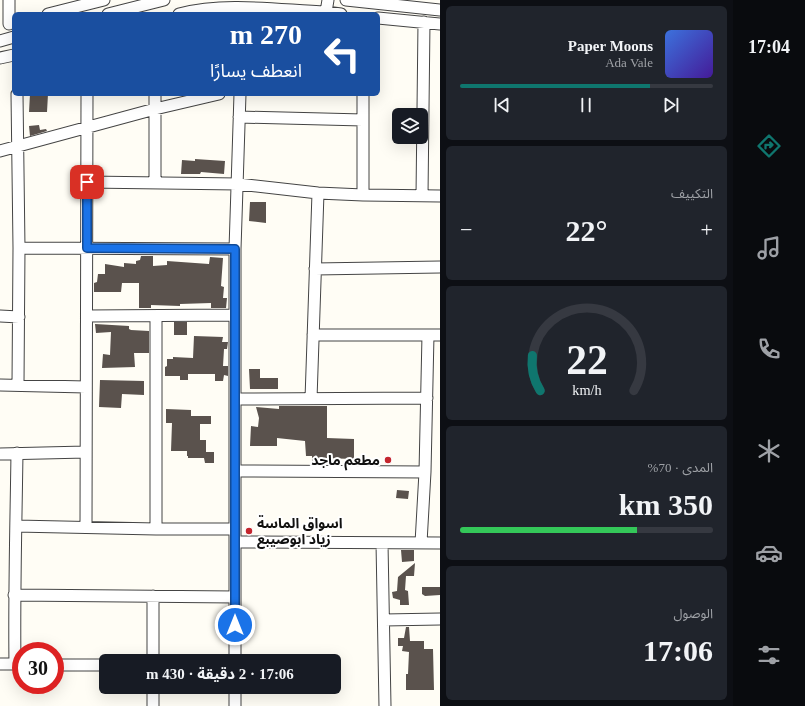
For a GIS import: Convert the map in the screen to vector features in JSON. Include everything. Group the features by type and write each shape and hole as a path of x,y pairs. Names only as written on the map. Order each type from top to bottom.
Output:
{"street":[{"path":"8,24 9,0"},
{"path":"54,12 82,3 104,0"},
{"path":"116,12 164,0"},
{"path":"186,12 215,8 242,11 326,12 328,0"},
{"path":"346,0 440,10"},
{"path":"408,6 418,3 421,0"},
{"path":"380,18 440,24"},
{"path":"422,196 424,22"},
{"path":"0,41 12,38"},
{"path":"0,58 12,55"},
{"path":"17,96 19,248 18,386"},
{"path":"86,527 87,96"},
{"path":"155,96 155,183"},
{"path":"0,151 155,109 211,96"},
{"path":"235,654 235,249 240,96"},
{"path":"363,195 364,96"},
{"path":"239,117 363,120"},
{"path":"87,182 238,184 318,193 440,196"},
{"path":"310,399 318,193"},
{"path":"19,248 235,249"},
{"path":"315,269 440,267"},
{"path":"86,316 235,315"},
{"path":"0,316 19,317"},
{"path":"156,316 156,529"},
{"path":"313,335 440,335"},
{"path":"421,543 425,472 428,335"},
{"path":"0,385 86,387"},
{"path":"235,399 427,398"},
{"path":"0,454 86,452"},
{"path":"16,453 14,595 17,642"},
{"path":"235,471 425,472"},
{"path":"16,526 156,529 235,528"},
{"path":"235,542 440,543"},
{"path":"382,543 385,706"},
{"path":"14,595 235,597"},
{"path":"153,596 153,654"},
{"path":"384,620 440,619"},
{"path":"0,664 12,664"},
{"path":"64,665 99,665"},
{"path":"153,694 153,706"},
{"path":"236,694 236,706"}],"building":[{"path":"30,96 48,96 47,112 29,112"},
{"path":"39,125 40,130 46,129 47,131 30,136 29,126"},
{"path":"195,159 225,161 224,174 201,172 200,174 181,174 182,160 195,161"},
{"path":"250,202 266,202 266,223 249,221"},
{"path":"141,256 153,256 153,266 167,265 167,261 209,264 210,257 223,258 221,286 224,287 223,298 227,298 226,308 211,308 211,303 180,304 180,306 151,305 151,308 139,308 139,283 122,283 121,292 94,292 94,283 97,282 98,274 105,274 105,264 124,267 124,263 136,264 136,261 140,260"},
{"path":"174,322 187,322 187,335 174,335"},
{"path":"95,324 129,326 129,329 131,330 149,331 149,353 134,353 135,367 102,368 103,354 110,355 111,332 96,333"},
{"path":"194,336 223,337 222,342 228,342 227,349 224,349 223,366 228,366 228,376 224,375 223,381 215,381 215,374 188,374 188,380 180,380 180,376 165,376 167,359 173,359 173,357 193,358"},
{"path":"249,369 260,369 260,378 278,378 278,389 250,389"},
{"path":"100,380 144,381 144,395 122,394 121,408 99,407"},
{"path":"279,406 327,406 327,438 354,439 354,459 320,458 321,461 312,462 312,456 306,456 305,441 277,438 277,446 250,446 251,426 258,427 259,418 256,407 279,409"},
{"path":"166,409 191,410 191,416 211,416 211,424 200,424 200,440 206,440 206,452 214,452 214,463 205,463 204,458 188,458 187,451 171,451 172,423 166,423"},
{"path":"397,490 409,491 408,499 396,498"},
{"path":"401,550 414,550 414,561 402,562"},
{"path":"415,563 414,576 406,576 405,590 408,591 409,605 400,605 400,600 393,598 392,592 397,591 398,577"},
{"path":"422,587 440,587 440,595 425,596 422,594"},
{"path":"406,627 409,627 410,641 424,641 424,649 433,649 434,690 406,690 406,674 408,674 409,652 402,651 403,646 398,646 398,638 404,638"}],"place":[{"name":"مطعم ماجد","path":"388,460"},
{"name":"اسواق الماسة زياد ابوصيبع","path":"249,531"}],"route":[{"path":"87,182 87,248 235,249 235,625"}]}
